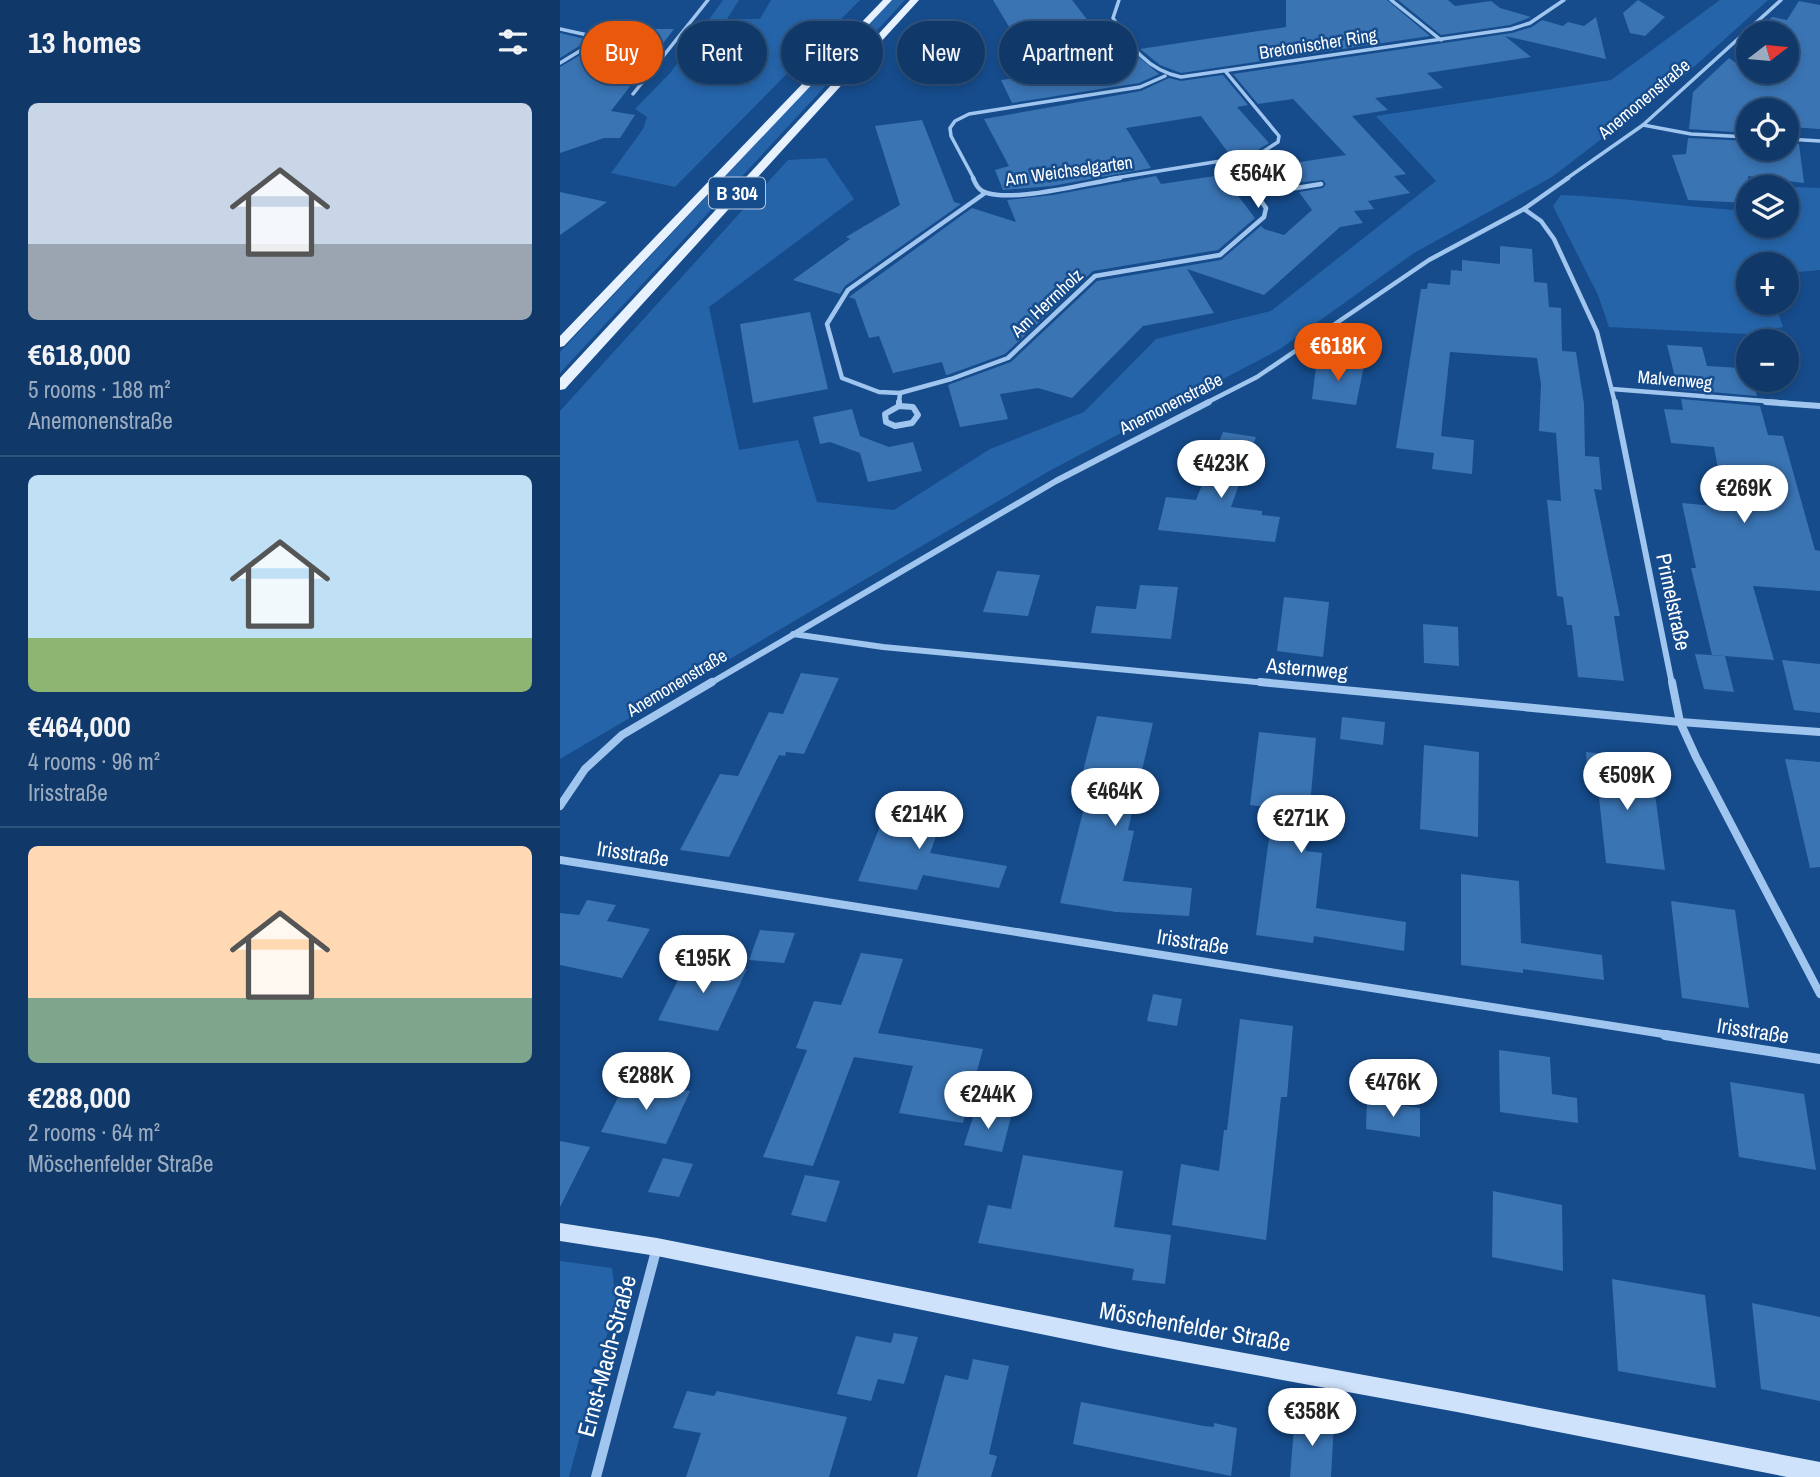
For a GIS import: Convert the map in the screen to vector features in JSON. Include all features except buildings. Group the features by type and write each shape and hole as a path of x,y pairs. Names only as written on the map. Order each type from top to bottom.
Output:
{"main road":[{"name":"B 304","path":"560,343 888,0"},
{"name":"B 304","path":"560,386 915,0"}],"street":[{"path":"633,94 708,0"},
{"path":"1119,0 1113,18 1144,61 1154,71 1165,76"},
{"path":"1391,0 1441,40"},
{"name":"Bretonischer Ring","path":"1165,76 1226,72 1511,30 1530,23 1564,0"},
{"name":"Anemonenstraße","path":"560,806 585,768 622,734 1056,481 1257,377 1429,260 1524,209 1643,125 1781,0"},
{"path":"560,29 601,38 560,63"},
{"name":"Am Weichselgarten","path":"1165,76 1140,87 969,114 955,121 950,128 951,136 978,188 1008,196 1233,160 1268,151 1278,142 1279,136 1226,72"},
{"path":"1643,125 1691,134 1736,136"},
{"path":"1799,140 1820,141"},
{"path":"1233,160 1259,194 1321,184"},
{"name":"Am Herrnholz","path":"985,192 848,290 827,324 842,378 879,392 900,393 951,379 1008,358 1095,276 1220,255 1264,217 1266,208 1259,194"},
{"name":"Primelstraße","path":"1524,209 1541,221 1555,239 1597,332 1612,388 1681,722 1696,757 1784,925 1789,945 1810,970 1820,994"},
{"name":"Malvenweg","path":"1612,388 1820,406"},
{"path":"900,393 900,406"},
{"path":"900,406 913,407 918,415 912,423 895,426 886,422 885,414 900,406"},
{"name":"Asternweg","path":"793,634 897,649 1681,722 1820,732"},
{"name":"Irisstraße","path":"560,860 1820,1059"},
{"name":"Möschenfelder Straße","path":"560,1232 657,1247 1119,1340 1444,1399 1820,1473"},
{"name":"Ernst-Mach-Straße","path":"596,1477 657,1247"}],"shaded area":[{"path":"723,0 739,0 727,19 760,19 771,0 860,0 839,21 781,21 781,80 675,187 611,173 643,129 647,117 635,109 659,84 663,84 663,80 677,64 677,84 767,84 767,21 708,21"},
{"path":"891,0 905,0 883,24 883,21 871,21"},
{"path":"1720,0 1768,0 1745,21 1736,21 1736,29 1686,74 1552,177 1414,253 1280,349 1051,470 560,759 560,411 788,160 826,158 854,199 709,307 739,450 798,440 817,502 894,510 990,449 1084,412 1156,339 1271,311 1436,181 1376,116 1611,80"},
{"path":"812,84 827,84 560,373 560,352"},
{"path":"1799,187 1820,188 1820,270 1799,272 1799,252 1736,252 1736,315 1779,315 1783,327 1736,329 1736,333 1609,327 1598,295 1553,206 1561,195 1733,210 1736,207 1736,238 1799,238"},
{"path":"560,1261 612,1268 616,1301 569,1477 560,1477"}]}
